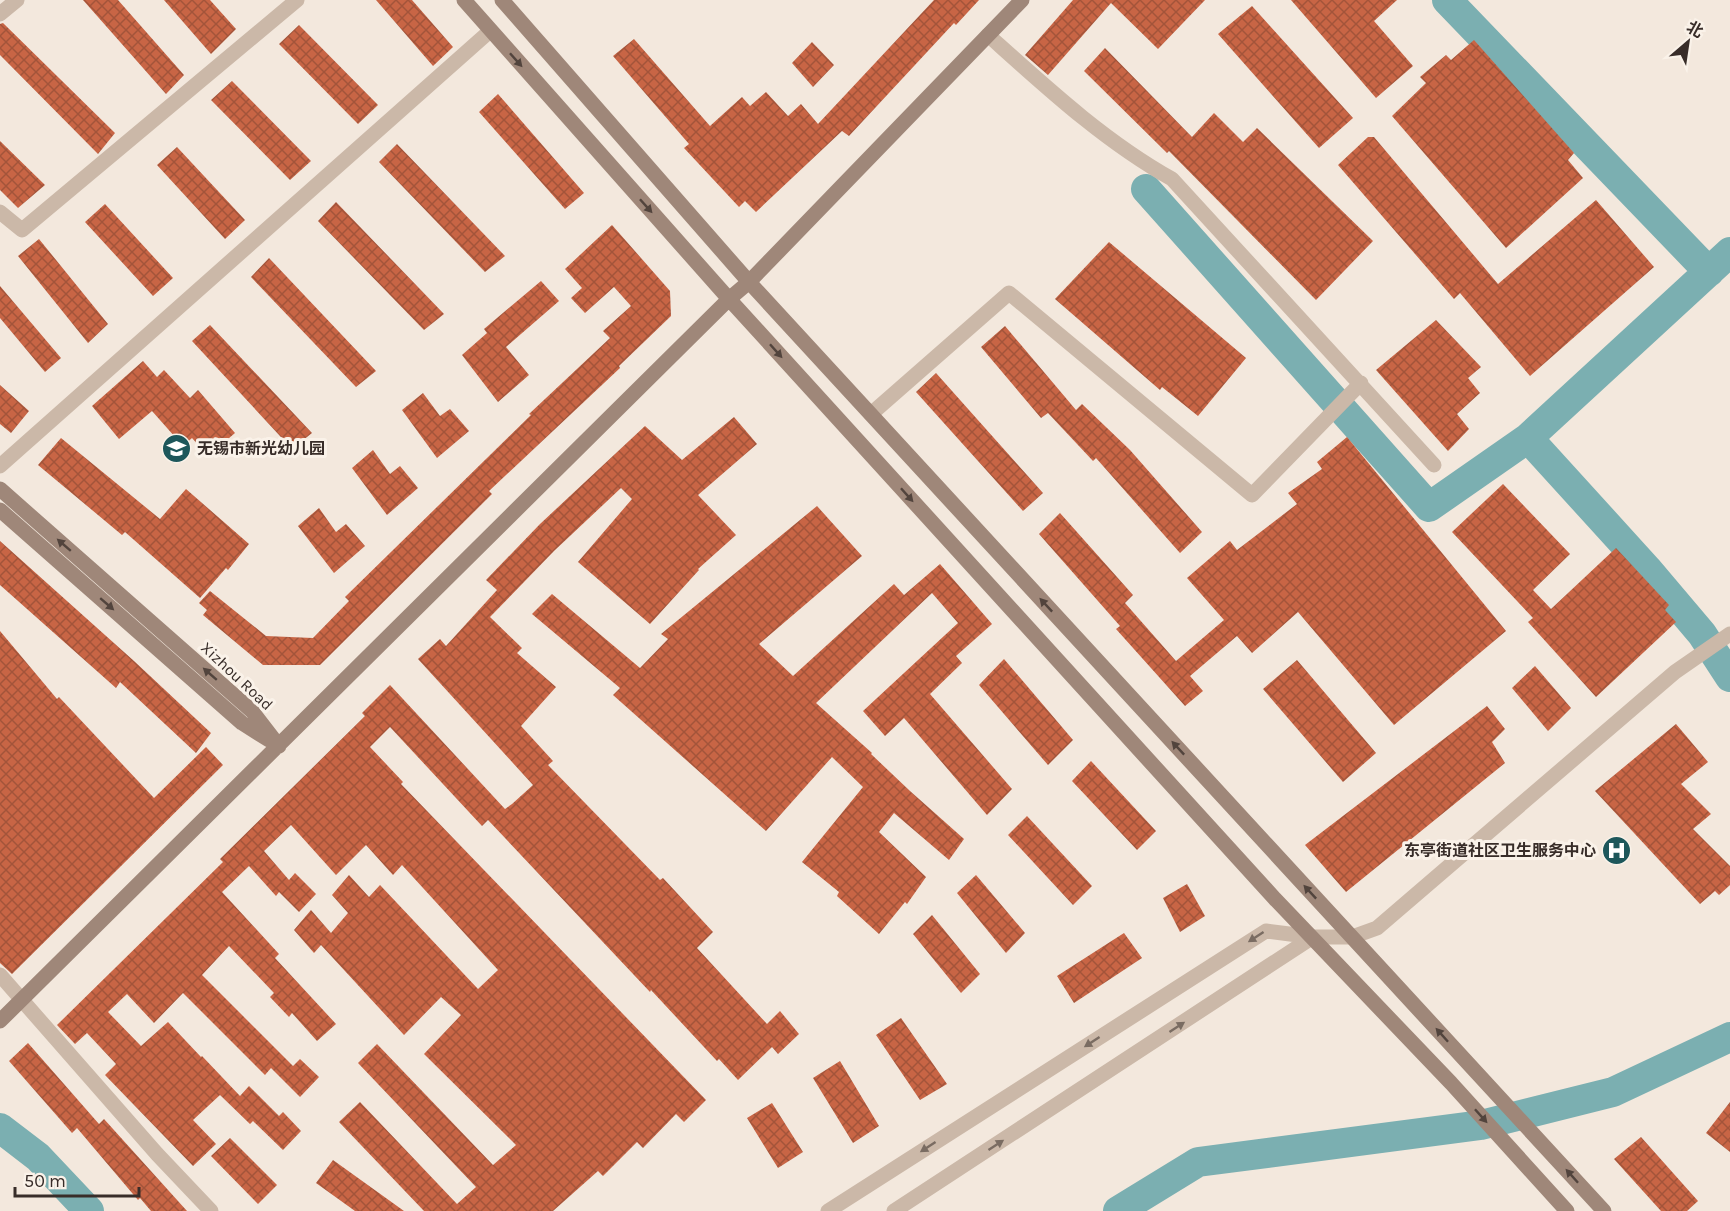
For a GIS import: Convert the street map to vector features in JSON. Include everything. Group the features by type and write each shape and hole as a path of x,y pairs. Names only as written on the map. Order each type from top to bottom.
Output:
{"main road":[{"path":"464,0 729,299 1275,899 1451,1083 1567,1211"},
{"path":"502,0 749,282 1604,1211"},
{"path":"0,1021 729,299 749,282 1022,0"},
{"name":"Xizhou Road","path":"0,489 252,711 279,746"},
{"name":"Xizhou Road","path":"0,510 242,723 279,746"}],"street":[{"path":"0,14 17,0"},
{"path":"0,213 22,230 297,0"},
{"path":"0,466 490,31"},
{"path":"988,35 1056,95 1138,160 1172,179 1434,465"},
{"path":"871,414 1009,293 1252,495 1361,384"},
{"path":"828,1211 1266,931 1313,937 1352,937 1377,928 1676,672 1730,634"},
{"path":"894,1211 1313,937"},
{"path":"0,975 157,1155 211,1211"}],"building":[{"path":"83,0 118,0 184,75 166,94"},
{"path":"164,0 210,0 236,29 211,54"},
{"path":"376,0 412,0 453,47 433,66"},
{"path":"934,0 979,0 956,25 954,23 849,136 842,131 756,212 745,201 739,207 684,148 689,144 613,56 634,39 710,126 742,97 750,106 766,92 788,116 801,104 818,124"},
{"path":"1073,0 1205,0 1158,49 1111,3 1048,75 1025,55"},
{"path":"1291,0 1397,0 1374,21 1413,66 1376,98"},
{"path":"1252,6 1353,118 1319,148 1218,34"},
{"path":"3,23 115,133 98,154 0,55 0,24"},
{"path":"299,25 378,105 358,124 279,44"},
{"path":"1474,40 1574,153 1568,160 1583,178 1506,248 1392,116 1426,83 1420,77 1446,55 1451,60"},
{"path":"812,42 834,65 813,87 792,63"},
{"path":"1105,48 1192,137 1214,113 1243,142 1257,128 1373,241 1316,300 1169,151 1167,153 1084,71"},
{"path":"232,81 311,161 290,180 211,100"},
{"path":"498,94 584,193 565,209 479,112"},
{"path":"1368,137 1374,137 1498,284 1596,200 1654,267 1530,376 1460,293 1454,299 1338,165"},
{"path":"0,141 45,185 18,208 0,190"},
{"path":"397,144 505,256 485,272 379,162"},
{"path":"177,147 245,220 225,239 157,165"},
{"path":"336,202 444,314 424,330 318,221"},
{"path":"105,204 173,278 153,296 85,222"},
{"path":"612,225 670,291 671,316 619,366 620,368 489,491 492,494 320,665 263,665 203,615 207,610 199,603 210,591 266,636 313,638 349,601 345,597 531,415 529,414 610,338 603,331 631,306 614,287 585,313 571,298 582,288 565,269"},
{"path":"39,239 108,324 88,343 18,256"},
{"path":"1109,242 1246,358 1198,416 1162,387 1160,390 1055,299"},
{"path":"269,258 376,371 356,387 251,277"},
{"path":"541,281 559,301 506,347 529,375 498,402 462,355 487,333 484,329"},
{"path":"0,286 61,358 45,372 0,318"},
{"path":"1436,320 1481,367 1468,378 1480,393 1457,414 1469,429 1448,451 1376,370"},
{"path":"210,325 312,433 292,449 192,341"},
{"path":"1005,326 1076,410 1082,404 1130,450 1202,532 1180,553 1096,458 1093,461 1048,413 1041,418 981,347"},
{"path":"143,361 157,377 164,370 190,398 198,390 235,433 208,456 192,438 183,446 152,411 119,439 92,406"},
{"path":"936,373 1043,493 1023,511 916,392"},
{"path":"0,385 29,411 11,433 0,424"},
{"path":"423,393 440,416 450,409 469,431 437,458 402,410"},
{"path":"734,417 757,444 698,495 736,535 698,569 650,624 578,562 632,499 621,488 554,551 490,617 522,648 517,653 556,687 521,726 553,761 548,765 660,880 663,878 713,932 697,948 767,1024 780,1011 799,1034 778,1054 772,1047 738,1080 719,1059 717,1061 651,990 650,992 488,820 482,826 390,727 370,747 403,782 401,784 706,1100 684,1122 676,1114 643,1148 637,1142 603,1176 598,1171 553,1211 424,1211 339,1122 360,1102 457,1204 476,1187 358,1063 377,1044 493,1165 516,1145 424,1054 461,1015 441,997 404,1035 321,945 314,953 294,930 311,910 331,933 348,913 332,895 349,875 369,897 380,885 478,989 498,970 402,865 393,875 366,845 336,875 291,825 264,851 289,880 295,873 316,894 299,912 279,892 276,896 249,866 222,892 279,954 275,958 336,1024 317,1041 292,1013 289,1017 270,997 274,993 229,946 202,975 293,1066 300,1059 319,1077 300,1097 271,1068 265,1075 183,993 154,1023 127,994 108,1012 141,1046 168,1022 240,1096 249,1086 279,1116 283,1112 301,1131 283,1150 253,1121 250,1124 220,1095 193,1120 216,1144 193,1166 105,1075 116,1064 87,1033 75,1044 57,1025 223,862 220,859 365,716 362,713 390,685 505,809 512,804 533,785 418,659 440,639 446,646 497,590 486,580 540,524 645,426 682,460"},
{"path":"1347,437 1506,631 1394,725 1298,612 1252,653 1237,636 1190,676 1203,691 1185,706 1116,629 1120,626 1039,534 1060,513 1133,595 1125,603 1176,661 1224,620 1187,578 1230,541 1237,550 1297,504 1288,493 1322,469 1317,462"},
{"path":"61,438 160,519 186,489 249,544 228,570 226,568 200,598 125,532 122,535 38,465"},
{"path":"373,450 390,474 400,466 418,488 387,515 352,468"},
{"path":"1503,484 1570,554 1533,590 1551,609 1616,548 1669,605 1665,610 1676,622 1596,697 1528,622 1533,618 1452,532"},
{"path":"817,506 862,556 759,644 793,676 894,584 904,595 940,564 992,624 956,656 962,663 930,694 1012,789 987,815 904,718 885,736 863,711 958,623 932,593 816,703 964,839 949,860 894,813 879,832 926,877 907,904 905,902 879,934 837,896 839,892 802,862 863,787 832,757 766,831 613,695 620,688 532,614 552,594 640,668 668,639 661,634"},
{"path":"319,508 336,532 346,524 365,546 334,573 298,526"},
{"path":"0,541 211,733 196,753 120,682 116,688 0,585"},
{"path":"0,631 57,699 59,697 154,798 206,747 223,765 12,974 0,963"},
{"path":"1004,659 1073,740 1048,765 979,685"},
{"path":"1297,660 1376,753 1343,782 1263,689"},
{"path":"1535,666 1571,708 1548,731 1512,688"},
{"path":"1487,706 1505,729 1492,742 1505,763 1346,892 1305,845"},
{"path":"1676,724 1708,762 1681,784 1711,814 1693,829 1730,866 1730,885 1719,895 1715,891 1700,904 1595,791"},
{"path":"1091,761 1156,831 1137,850 1072,781"},
{"path":"1027,816 1092,886 1073,905 1008,835"},
{"path":"976,875 1025,933 1006,953 957,893"},
{"path":"1187,884 1205,916 1180,932 1163,898"},
{"path":"932,915 980,974 961,993 913,934"},
{"path":"1124,933 1142,958 1074,1003 1057,976"},
{"path":"901,1018 947,1084 920,1100 876,1035"},
{"path":"28,1043 99,1124 104,1119 187,1211 151,1211 140,1198 138,1200 77,1128 72,1133 9,1061"},
{"path":"840,1061 879,1126 853,1143 813,1078"},
{"path":"1730,1102 1730,1152 1706,1133"},
{"path":"772,1103 803,1152 778,1168 747,1118"},
{"path":"1641,1137 1698,1201 1687,1211 1661,1211 1614,1159"},
{"path":"230,1138 277,1185 258,1204 211,1156"},
{"path":"333,1160 404,1211 355,1211 316,1183"}],"waterway":[{"path":"1447,0 1709,272"},
{"path":"1146,189 1429,507 1528,438"},
{"path":"1730,252 1528,438 1647,569 1702,634 1730,677"},
{"path":"1118,1211 1198,1162 1481,1125 1613,1092 1730,1037"},
{"path":"0,1128 38,1157 89,1211"}],"place":[{"name":"无锡市新光幼儿园","path":"176,448"},
{"name":"东亭街道社区卫生服务中心","path":"1617,850"}]}
